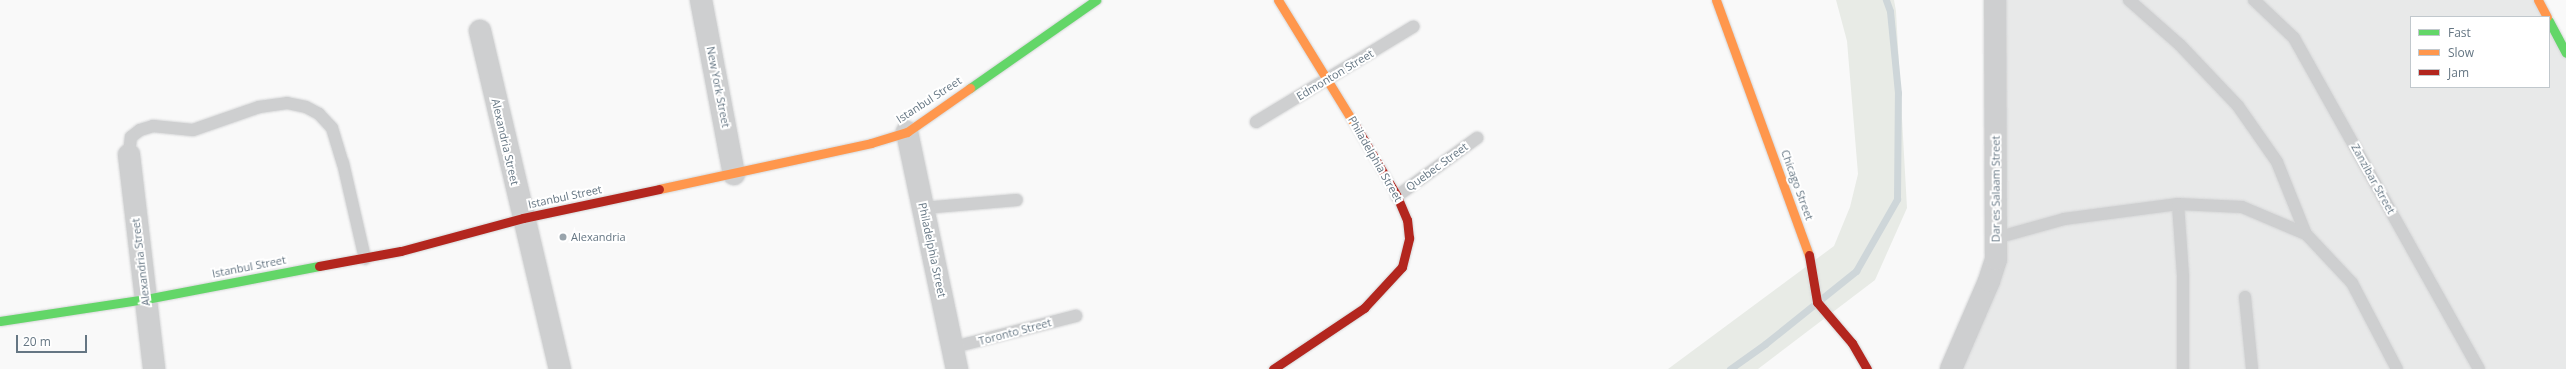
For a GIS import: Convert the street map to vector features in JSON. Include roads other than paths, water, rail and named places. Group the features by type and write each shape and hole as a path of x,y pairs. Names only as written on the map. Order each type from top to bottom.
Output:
{"street":[{"name":"New York Street","path":"701,0 734,174"},
{"name":"Istanbul Street","path":"0,321 146,299 401,251 523,218 734,174 871,143 907,132 1096,0"},
{"name":"Philadelphia Street","path":"1272,369 1364,308 1381,292 1402,267 1409,238 1407,220 1397,196 1328,79 1278,0"},
{"name":"Chicago Street","path":"1716,0 1808,250 1817,302 1852,343 1867,369"},
{"name":"Dar es Salaam Street","path":"1950,369 1989,280 1996,259 1995,0"},
{"path":"2538,0 2546,16"},
{"path":"2550,22 2566,53"},
{"name":"Alexandria Street","path":"480,31 523,218 560,369"},
{"name":"Philadelphia Street","path":"907,132 922,208 954,348 957,369"},
{"name":"Alexandria Street","path":"129,155 154,369"}],"lane":[{"path":"2129,0 2180,45 2238,106 2277,162 2306,234 2352,282 2397,369"},
{"name":"Zanzibar Street","path":"2254,0 2294,38 2479,369"},
{"name":"Edmonton Street","path":"1256,122 1413,27"},
{"path":"129,155 131,137 140,130 153,126 193,130 259,107 287,103 306,106 319,114 332,128 344,163 365,258"},
{"name":"Quebec Street","path":"1397,196 1478,138"},
{"path":"922,208 1017,200"},
{"path":"2178,204 2182,276 2183,369"},
{"path":"1996,238 2064,219 2178,204 2242,207 2306,234"},
{"path":"2245,297 2252,369"},
{"name":"Toronto Street","path":"954,348 1076,316"}],"waterway":[{"path":"1730,369 1765,344 1856,271 1897,199 1898,93 1890,11 1886,0"}],"place":[{"name":"Alexandria","path":"563,237"}]}
